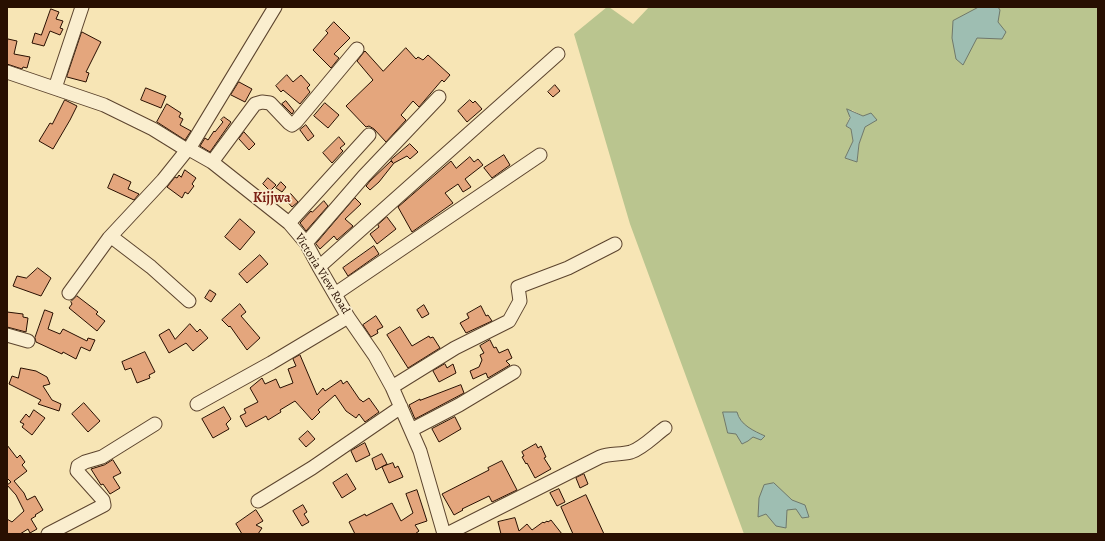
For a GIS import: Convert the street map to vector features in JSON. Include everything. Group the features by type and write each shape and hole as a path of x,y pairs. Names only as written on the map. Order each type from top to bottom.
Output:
{"street":[{"path":"55,88 82,7"},
{"path":"69,293 109,238 163,180 188,150 275,7"},
{"path":"212,162 249,111 258,102 270,103 289,123 292,125 294,124 358,49"},
{"path":"319,267 558,54"},
{"name":"Victoria View Road","path":"7,72 104,105 153,129 188,150 212,162 289,223 306,243 348,317 375,356 392,387 420,451 444,534"},
{"path":"306,243 364,176 439,96"},
{"path":"289,223 369,135"},
{"path":"335,294 540,155"},
{"path":"109,238 112,238 151,267 189,301"},
{"path":"392,387 455,348 509,321 520,301 518,287 568,268 615,244"},
{"path":"196,404 276,360 348,317"},
{"path":"8,339 28,341"},
{"path":"411,430 459,405 514,372"},
{"path":"258,501 312,468 401,407"},
{"path":"48,534 104,506 103,500 77,471 78,466 85,462 102,457 156,424"},
{"path":"447,534 606,454 633,451 665,428"}],"green space":[{"path":"607,7 633,24 649,7 1098,7 1098,534 744,534 630,224 574,34","holes":["852,110 863,116 865,126 859,144 857,162 845,158 853,141 851,129 846,126"]}],"shaded area":[{"path":"979,7 998,7 1000,10 998,22 1006,32 1002,39 977,38 963,65 956,59 952,38 953,21"},
{"path":"847,109 863,116 871,113 877,120 865,127 859,144 857,162 845,158 853,141 851,129 846,126 850,118"},
{"path":"723,412 737,412 744,424 752,430 765,436 761,440 753,437 742,444 736,434 728,433"},
{"path":"774,483 792,500 805,505 809,517 802,518 796,509 787,510 786,528 776,526 766,514 758,517 759,498 764,485"}],"building":[{"path":"51,9 59,12 56,19 63,21 60,28 63,29 60,35 50,31 44,46 32,43 35,33 41,35"},
{"path":"334,22 350,38 334,54 339,58 331,68 313,50 328,33 326,31"},
{"path":"82,32 101,42 86,72 89,73 86,82 67,77"},
{"path":"8,39 17,41 14,54 30,57 27,68 23,67 22,69 7,64"},
{"path":"406,48 416,59 418,57 423,60 428,55 450,75 444,82 442,80 419,107 413,101 401,115 406,120 386,142 374,129 369,126 366,127 346,106 373,80 357,61 365,51 383,71"},
{"path":"287,75 293,82 301,75 310,85 307,88 310,92 300,104 283,90 281,92 276,86"},
{"path":"239,82 252,89 245,102 231,95"},
{"path":"555,85 560,91 553,97 548,92"},
{"path":"146,88 166,96 161,108 141,100"},
{"path":"65,100 77,106 53,149 39,141 50,123 52,124"},
{"path":"470,100 473,103 475,101 482,109 467,122 458,111"},
{"path":"286,101 294,111 292,114 282,104"},
{"path":"325,103 339,115 328,128 314,116"},
{"path":"167,104 181,113 179,117 183,119 180,125 191,131 185,140 157,122"},
{"path":"224,117 231,122 210,152 200,146 205,138 208,140 214,131 215,132 223,122 221,120"},
{"path":"306,125 314,136 308,141 300,130"},
{"path":"244,132 255,144 249,150 239,139"},
{"path":"339,137 345,144 340,148 343,151 332,163 323,153"},
{"path":"410,144 418,152 410,159 407,156 394,163 379,182 370,190 366,186 370,181 391,161 393,163 391,160"},
{"path":"504,155 510,165 492,178 484,168"},
{"path":"470,157 474,162 478,159 483,165 465,179 471,187 463,192 458,184 445,193 453,203 412,232 398,207 451,161 456,168"},
{"path":"185,170 196,178 192,184 194,186 188,194 185,192 182,198 167,187 175,177 177,178 179,175 181,177"},
{"path":"114,174 131,182 128,189 139,194 134,200 108,188"},
{"path":"268,178 276,185 270,191 263,184"},
{"path":"281,182 286,187 282,192 276,188"},
{"path":"291,194 298,202 292,207 285,199"},
{"path":"355,198 361,204 345,219 353,226 337,240 334,236 320,249 316,244"},
{"path":"324,201 328,206 306,231 300,223 311,211 312,212"},
{"path":"387,217 396,229 377,244 370,234 379,227 378,225"},
{"path":"240,219 255,232 240,250 225,237"},
{"path":"374,246 379,254 348,276 343,268"},
{"path":"260,255 268,264 247,283 239,274"},
{"path":"38,268 51,278 41,296 13,286 17,276 26,278"},
{"path":"210,290 216,294 211,302 205,298"},
{"path":"77,296 98,312 96,314 105,321 97,331 69,308 72,304 71,302"},
{"path":"240,304 246,312 241,316 260,338 247,350 230,326 229,327 222,320"},
{"path":"424,305 429,314 422,318 417,310"},
{"path":"481,306 486,316 488,315 492,321 466,333 460,323 469,318 467,314"},
{"path":"45,310 53,313 48,329 60,334 63,329 87,341 88,338 95,340 90,351 81,347 76,359 63,352 62,354 36,342 35,338"},
{"path":"7,312 23,314 23,317 28,318 26,332 7,327"},
{"path":"376,316 383,327 377,330 378,333 371,337 363,325"},
{"path":"190,324 197,332 200,329 208,338 193,351 186,343 169,353 159,335 169,329 175,339"},
{"path":"400,327 412,346 429,336 430,338 433,337 440,348 408,368 387,335"},
{"path":"490,340 494,348 496,347 499,353 508,349 512,358 506,361 510,365 488,378 486,373 473,379 470,371 479,367 482,360 480,355 484,353 480,346"},
{"path":"145,352 155,372 149,375 150,378 137,383 131,368 125,370 122,362"},
{"path":"300,355 317,395 323,388 325,391 341,380 343,384 347,381 360,400 363,402 369,398 379,412 365,422 359,414 356,418 346,411 335,395 318,410 320,412 312,420 295,401 280,410 281,412 268,420 266,416 246,427 240,416 246,413 244,409 258,402 250,388 262,378 265,384 276,379 280,388 293,383 288,369 296,366 293,359"},
{"path":"445,364 447,368 453,364 456,373 439,382 433,371"},
{"path":"21,368 36,371 47,377 50,384 43,386 52,400 61,404 59,411 38,404 41,400 9,384 12,376 18,378"},
{"path":"461,385 464,393 415,419 409,405 420,399"},
{"path":"84,403 100,421 88,432 72,414"},
{"path":"224,407 231,419 226,424 229,429 213,438 202,419"},
{"path":"34,410 45,418 32,435 22,427 24,424 20,422 26,414 29,417"},
{"path":"455,417 461,429 439,442 432,429"},
{"path":"308,431 315,439 306,447 299,439"},
{"path":"365,443 370,455 356,462 351,451"},
{"path":"536,444 538,448 541,446 546,457 544,458 551,469 535,478 522,457 524,456 522,452"},
{"path":"7,445 17,458 20,455 25,462 22,465 27,471 14,481 24,493 27,500 35,496 43,510 31,519 37,529 30,533 28,529 20,534 7,534 7,519 12,522 24,511 16,495 7,485 11,482 7,478"},
{"path":"382,454 387,464 376,470 372,459"},
{"path":"113,460 121,473 113,477 120,488 110,494 103,484 101,485 91,469 104,465"},
{"path":"502,461 517,490 492,502 489,496 462,509 463,510 454,515 442,494 489,470 488,468"},
{"path":"393,463 395,468 398,466 403,477 389,483 382,467"},
{"path":"347,474 356,489 342,498 333,483"},
{"path":"584,474 588,484 580,488 576,478"},
{"path":"559,489 565,502 557,506 550,493"},
{"path":"417,490 427,521 415,525 419,531 415,534 355,534 349,522 365,514 366,516 392,503 401,521 413,513 406,494"},
{"path":"586,495 604,534 573,534 561,507"},
{"path":"303,505 307,512 304,514 309,522 302,526 293,511"},
{"path":"256,510 263,521 256,525 262,528 258,534 242,534 236,524"},
{"path":"515,518 519,531 527,524 532,530 543,522 548,522 551,520 562,534 501,534 498,522"}],"district":[{"name":"Kijjwa","path":"272,199"}]}
